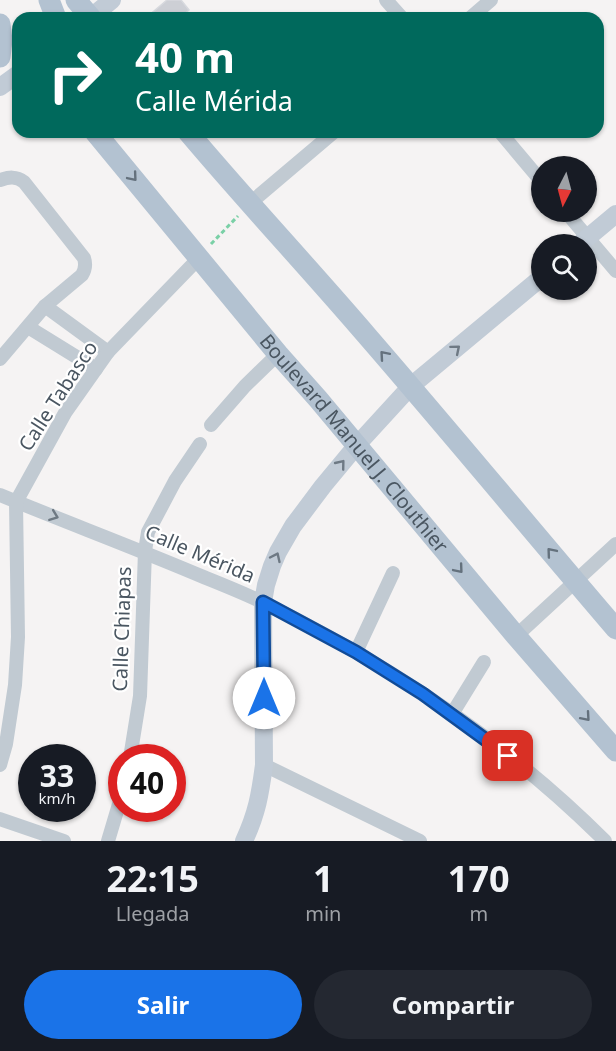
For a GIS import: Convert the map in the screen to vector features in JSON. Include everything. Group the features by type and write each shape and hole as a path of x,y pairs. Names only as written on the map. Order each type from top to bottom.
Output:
{"main road":[{"path":"76,0 86,12"},
{"path":"0,16 12,31"},
{"path":"0,24 2,40 0,57"},
{"name":"Boulevard Manuel J. Clouthier","path":"100,138 278,354 616,751"},
{"path":"184,138 220,170"},
{"path":"193,138 411,386 616,629"}],"street":[{"path":"98,12 112,0"},
{"path":"386,0 397,12"},
{"path":"477,12 491,0"},
{"path":"249,204 327,138"},
{"path":"505,138 531,169"},
{"path":"0,180 13,177 20,178 24,182 84,258 85,267 82,275 45,306 0,359"},
{"path":"592,234 616,214"},
{"path":"597,254 616,272"},
{"name":"Calle Tabasco","path":"0,765 6,744 17,656 16,502 65,413 108,352 200,257"},
{"path":"244,841 256,814 264,765 263,602 266,585 278,552 293,526 323,486 411,386 531,286"},
{"path":"45,306 108,352"},
{"path":"28,327 96,369"},
{"path":"211,426 245,386 278,354"},
{"name":"Calle Chiapas","path":"132,744 140,696 145,551 148,532 175,481 200,444"},
{"name":"Calle Mérida","path":"0,495 145,551 263,602 356,652 423,694 508,756 579,815 605,841"},
{"path":"516,636 616,544"},
{"path":"356,652 393,573"},
{"path":"452,714 484,662"},
{"path":"264,765 420,841"},
{"path":"0,819 64,841"},
{"path":"108,841 114,822"}],"path":[{"path":"200,257 249,204"}],"building":[{"path":"167,0 181,0 189,10 187,12 153,12"}],"route":[{"path":"264,698 263,602 356,652 423,694 508,756"}]}
